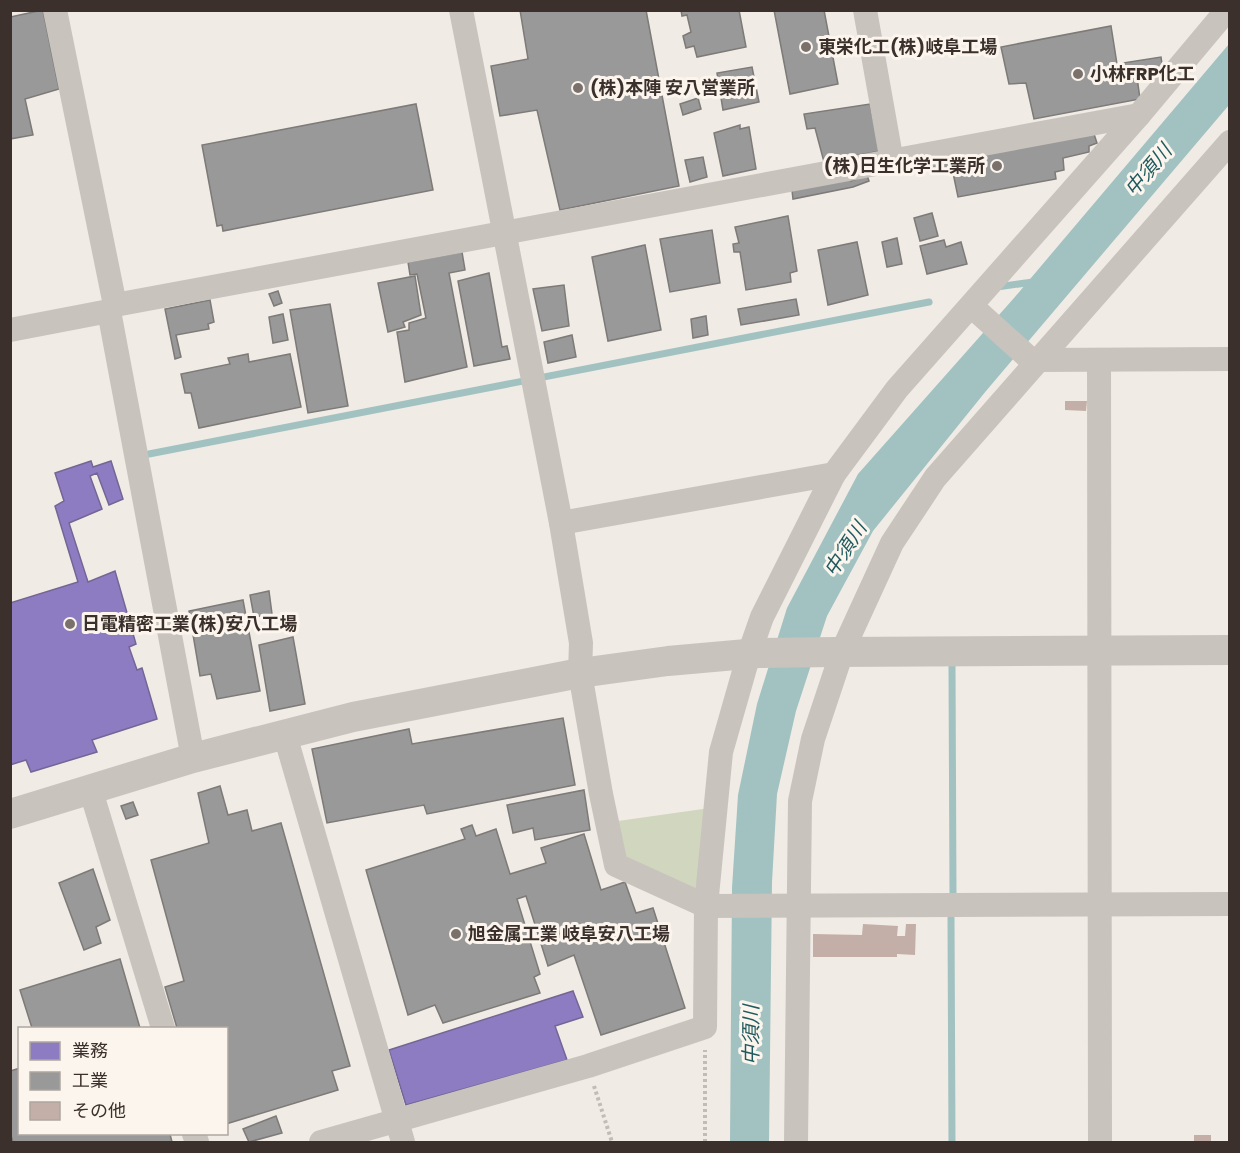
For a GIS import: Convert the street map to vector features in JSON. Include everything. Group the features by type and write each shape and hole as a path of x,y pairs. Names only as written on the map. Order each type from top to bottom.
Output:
{"street":[{"path":"55,10 112,308 193,758"},
{"path":"461,10 561,523 581,643 580,673 616,865 711,906 1230,903"},
{"path":"865,10 892,162"},
{"path":"321,1143 400,1131 705,1027 721,752 753,654 762,617 834,474 897,389 1138,115 1227,10"},
{"path":"10,330 504,232 1138,115"},
{"path":"796,1143 790,906 800,801 813,739 838,652 892,543 929,487 1033,359 1230,141"},
{"path":"978,312 1033,359 1230,359"},
{"path":"1099,360 1100,1143"},
{"path":"561,523 834,474"},
{"path":"10,814 193,758 354,717 580,673 668,661 753,654 838,652 1230,650"},
{"path":"285,735 400,1131"},
{"path":"91,791 162,1027"}],"path":[{"path":"705,1027 705,1143"},
{"path":"588,1066 612,1143"}],"green space":[{"path":"710,808 701,894 625,861 618,821"}],"water":[{"name":"中須川","path":"1229,44 1229,105 986,391 873,531 827,616 796,711 777,794 772,882 769,1142 730,1142 732,888 738,795 757,704 787,608 858,474 1014,298"}],"building: 業務":[{"name":"日電精密工業(株)安八工場","path":"91,461 93,467 111,461 123,499 109,505 97,473 90,476 102,509 69,523 88,582 115,571 136,644 129,647 137,670 142,668 157,719 92,740 97,752 31,772 26,760 10,765 10,603 78,582 55,506 64,501 55,473"},
{"path":"573,991 583,1017 555,1026 567,1060 406,1105 389,1050"}],"building: 工業":[{"path":"43,10 59,89 25,99 33,135 10,139 10,17"},
{"name":"(株)本陣 安八営業所","path":"520,10 646,10 679,186 560,210 537,110 500,116 491,66 528,59"},
{"path":"681,10 739,10 746,47 697,57 694,46 686,48 683,36 691,32 687,15 682,16"},
{"name":"東栄化工(株)岐阜工場","path":"774,10 824,10 838,84 790,94"},
{"name":"小林FRP化工","path":"1111,26 1117,64 1161,57 1163,71 1137,77 1140,99 1034,119 1026,83 1009,84 1001,47"},
{"path":"752,67 759,102 723,110 717,73"},
{"path":"698,98 701,109 683,115 680,104"},
{"path":"416,104 433,190 223,231 222,225 217,226 202,145"},
{"name":"東栄化工(株)岐阜工場","path":"870,104 880,151 824,162 815,128 807,129 804,114"},
{"path":"740,125 740,129 749,127 756,169 723,176 714,133"},
{"name":"(株)日生化学工業所","path":"1093,131 1097,143 1089,146 1089,152 1063,158 1064,170 1055,172 1056,179 958,197 952,168 931,173 929,164"},
{"path":"703,157 707,177 690,182 685,160"},
{"name":"(株)日生化学工業所","path":"867,175 869,181 853,187 793,199 792,190 850,178 851,181"},
{"name":"(株)日生化学工業所","path":"932,213 938,236 920,241 914,218"},
{"name":"(株)日生化学工業所","path":"788,216 797,271 790,273 791,282 746,290 740,252 734,252 733,244 739,243 735,227"},
{"path":"712,230 720,283 670,292 660,239"},
{"path":"897,238 902,264 887,267 882,242"},
{"path":"944,240 946,247 961,242 967,264 927,274 920,246"},
{"path":"857,242 868,295 828,305 818,250"},
{"path":"645,245 661,330 608,341 592,257"},
{"path":"462,252 465,270 449,273 467,367 405,382 397,332 409,330 409,323 426,318 417,274 410,275 408,262"},
{"path":"489,273 502,347 507,346 510,359 474,366 458,281"},
{"path":"415,276 421,315 403,322 405,327 388,332 378,283"},
{"path":"564,285 569,326 542,331 533,289"},
{"path":"278,291 282,303 274,306 269,294"},
{"path":"796,299 799,315 741,325 738,309"},
{"path":"210,300 214,322 208,324 209,329 176,335 181,357 175,359 165,309"},
{"path":"330,304 348,406 308,413 290,310"},
{"path":"283,314 288,340 273,343 269,317"},
{"path":"706,316 708,335 693,338 691,319"},
{"path":"572,335 576,357 548,363 544,342"},
{"path":"248,354 249,362 290,354 301,407 199,428 191,393 185,393 181,374 230,364 228,358"},
{"path":"269,591 272,614 254,617 250,595"},
{"path":"243,600 260,691 217,699 211,674 200,676 189,611"},
{"path":"293,637 305,704 270,711 259,645"},
{"path":"563,718 575,785 427,814 424,805 327,823 312,749 409,729 412,744"},
{"path":"220,786 228,815 247,810 252,831 281,823 350,1066 332,1071 338,1090 228,1123 228,1027 177,1027 165,987 184,981 151,860 209,843 198,793"},
{"path":"584,790 590,830 535,840 533,828 513,833 507,805"},
{"path":"133,802 138,815 126,819 121,806"},
{"name":"旭金属工業 岐阜安八工場","path":"472,825 476,836 496,829 510,874 546,863 541,848 584,834 601,890 625,882 636,913 653,908 685,1008 601,1035 574,955 548,966 526,896 517,899 540,974 534,977 540,993 443,1023 435,1005 408,1015 366,870 465,839 461,829"},
{"path":"93,869 110,920 96,927 101,943 84,950 59,883"},
{"path":"120,959 140,1027 32,1027 20,990"},
{"path":"18,1069 18,1135 170,1135 172,1142 13,1142 10,1132 10,1071"},
{"path":"276,1116 282,1133 249,1142 243,1129"}],"building: その他":[{"path":"1065,401 1087,401 1086,411 1065,410"},
{"path":"863,924 898,926 897,936 905,936 906,924 916,924 915,955 813,957 813,934 862,935"},
{"path":"1194,1135 1211,1135 1211,1142 1194,1142"}],"waterway":[{"path":"997,287 1033,282"},
{"path":"149,454 929,302"},
{"path":"952,664 953,895"},
{"path":"951,918 952,1142"}],"place":[{"name":"東栄化工(株)岐阜工場","path":"806,47"},
{"name":"小林FRP化工","path":"1078,74"},
{"name":"(株)本陣 安八営業所","path":"578,88"},
{"name":"(株)日生化学工業所","path":"997,166"},
{"name":"日電精密工業(株)安八工場","path":"70,624"},
{"name":"旭金属工業 岐阜安八工場","path":"456,934"}]}
